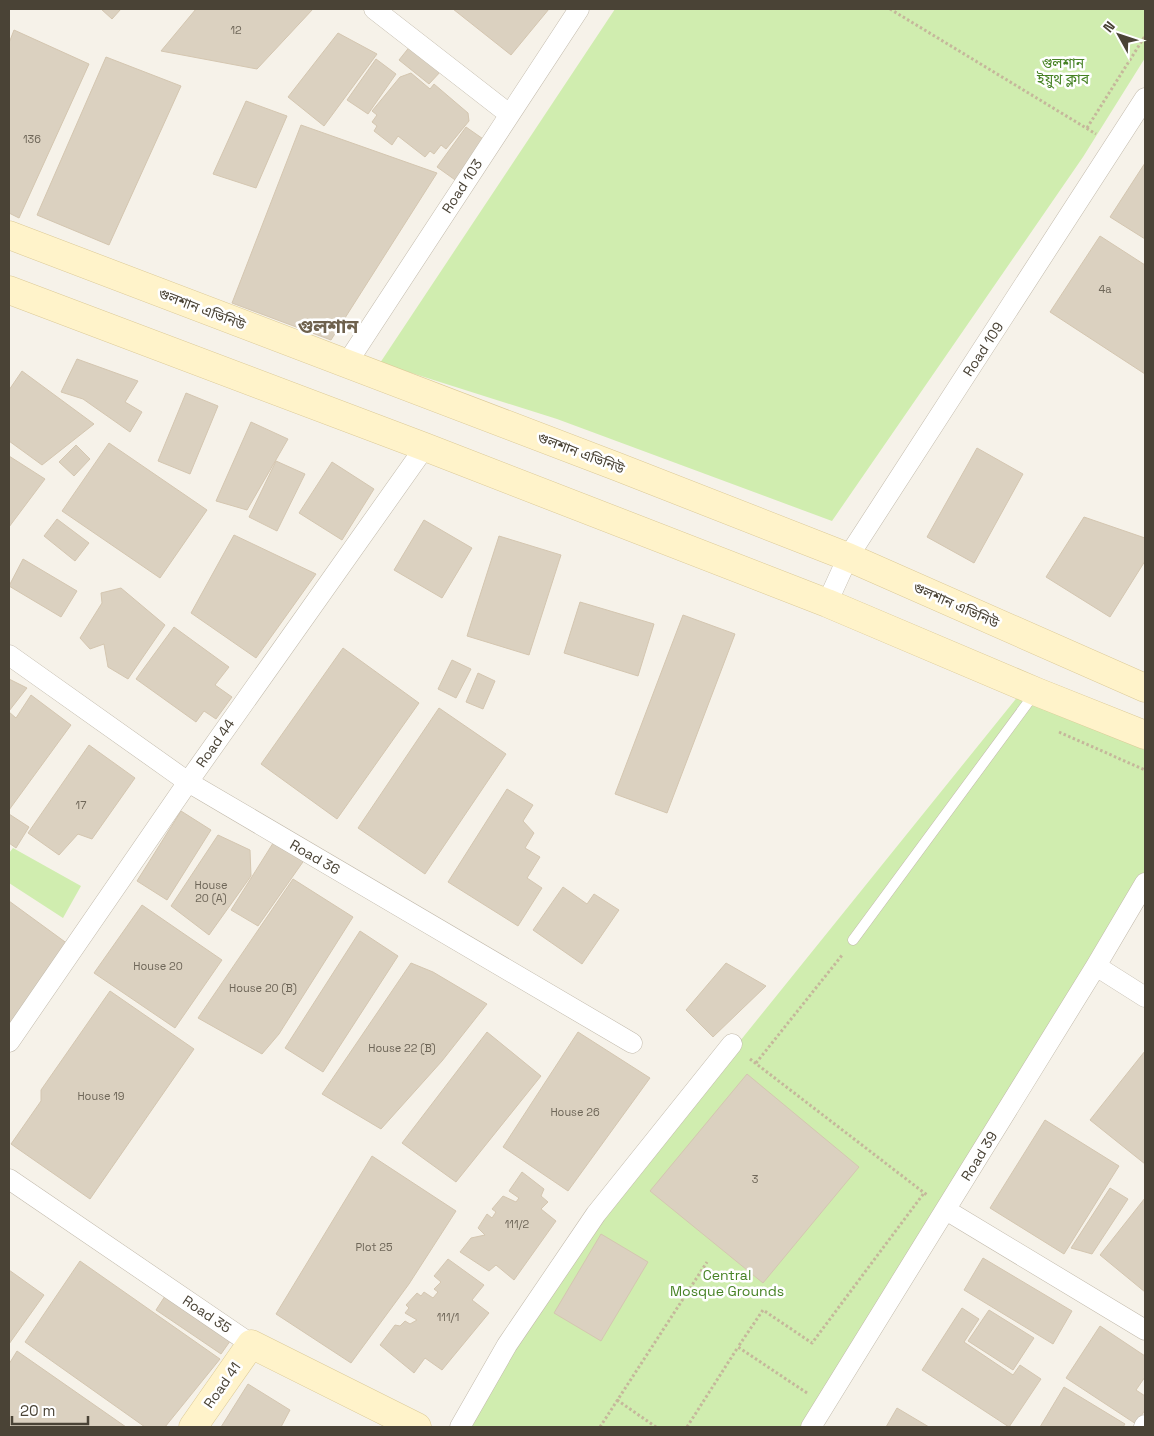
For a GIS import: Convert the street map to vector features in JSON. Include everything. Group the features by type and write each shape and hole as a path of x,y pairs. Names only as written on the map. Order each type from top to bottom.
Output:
{"main road":[{"name":"গুলশান এভিনিউ","path":"9,235 848,557 1145,688"},
{"path":"9,290 425,447 827,603 1037,692 1145,735"},
{"name":"Road 41","path":"193,1427 251,1344"},
{"name":"Road 35","path":"251,1344 417,1427"}],"street":[{"path":"374,9 510,114"},
{"name":"Road 103","path":"346,363 579,9"},
{"name":"Road 109","path":"827,603 848,557 1145,98"},
{"name":"Road 44","path":"9,1042 188,782 425,447"},
{"name":"Road 36","path":"9,655 188,782 632,1043"},
{"name":"Road 39","path":"812,1427 1096,966 1145,883"},
{"path":"1096,966 1145,997"},
{"path":"460,1427 507,1345 596,1214 732,1044"},
{"name":"Road 35","path":"9,1179 251,1344"},
{"path":"946,1210 1145,1330"}],"lane":[{"path":"853,940 1037,692"}],"path":[{"path":"890,9 1115,145"},
{"path":"1087,128 1145,36"},
{"path":"1020,715 1145,770"},
{"path":"756,1063 853,940"},
{"path":"732,1044 929,1197"},
{"path":"687,1427 763,1310 812,1343 924,1193"},
{"path":"600,1427 707,1262"},
{"path":"738,1347 825,1405"},
{"path":"617,1400 656,1427"}],"green space":[{"name":"গুলশান ইয়ুথ ক্লাব","path":"615,9 1145,9 1145,58 1083,157 832,521 557,419 380,363"},
{"name":"Central Mosque Grounds","path":"1019,695 1145,750 1145,874 803,1427 466,1427 513,1345 604,1214 740,1041"},
{"path":"13,848 81,886 63,918 9,883 9,853"}],"building":[{"path":"101,9 121,9 112,19"},
{"path":"196,9 313,9 257,69 161,51"},
{"path":"453,9 549,9 511,55"},
{"path":"14,30 89,64 19,218 9,213 9,43"},
{"path":"338,33 377,54 324,126 288,97"},
{"path":"411,45 442,70 429,84 399,60"},
{"path":"106,57 181,86 109,245 37,215"},
{"path":"376,59 396,74 368,114 347,100"},
{"path":"411,73 430,89 434,84 468,113 469,121 446,149 441,145 434,154 430,151 425,157 398,136 392,145 374,131 377,126 372,122 377,115 372,111 400,77"},
{"path":"246,101 287,116 256,188 213,174"},
{"path":"301,125 437,173 331,340 232,303"},
{"path":"466,127 486,141 458,182 437,167"},
{"path":"1145,163 1145,239 1110,217"},
{"path":"1100,236 1145,265 1145,374 1050,312"},
{"path":"77,359 138,381 125,402 142,412 130,432 83,399 61,392"},
{"path":"22,371 94,424 42,465 9,441 9,390"},
{"path":"186,393 218,406 190,474 158,461"},
{"path":"251,422 288,439 247,510 216,501"},
{"path":"109,443 207,510 160,578 62,511"},
{"path":"76,445 90,459 74,476 59,462"},
{"path":"977,448 1023,474 974,563 927,537"},
{"path":"9,456 45,479 9,527"},
{"path":"276,461 305,474 277,531 249,517"},
{"path":"332,462 374,489 342,540 299,513"},
{"path":"1084,517 1145,538 1145,561 1110,617 1046,577"},
{"path":"57,519 89,543 75,561 44,536"},
{"path":"424,520 472,548 442,598 394,570"},
{"path":"234,535 316,574 256,658 191,613"},
{"path":"499,536 561,555 529,655 467,636"},
{"path":"23,559 77,591 61,617 9,586"},
{"path":"121,588 165,625 128,679 108,667 104,644 90,649 80,638 102,603 101,593"},
{"path":"580,602 654,624 638,676 564,653"},
{"path":"683,615 735,634 667,813 615,794"},
{"path":"174,627 229,667 215,685 232,697 216,719 204,711 196,722 136,679"},
{"path":"343,648 419,703 337,819 261,764"},
{"path":"452,660 471,669 456,698 438,689"},
{"path":"478,673 495,681 483,709 466,702"},
{"path":"9,679 27,688 9,711"},
{"path":"31,695 71,725 9,810 9,712 16,718"},
{"path":"439,708 506,754 425,874 358,828"},
{"path":"89,745 135,778 92,839 78,834 59,855 28,833"},
{"path":"507,789 533,805 523,821 534,833 525,848 540,857 527,878 542,888 518,926 448,882"},
{"path":"181,811 211,830 167,900 137,881"},
{"path":"9,814 29,827 16,848 9,843"},
{"path":"218,835 250,850 251,876 209,935 171,906"},
{"path":"275,840 305,859 258,926 231,910"},
{"path":"293,879 353,917 279,1034 262,1054 198,1018"},
{"path":"563,887 587,904 594,894 619,910 582,964 533,930"},
{"path":"9,901 72,947 9,1043"},
{"path":"142,905 222,960 175,1028 94,973"},
{"path":"360,931 398,956 323,1072 285,1048"},
{"path":"411,963 433,972 487,1004 442,1061 381,1129 322,1094"},
{"path":"726,963 766,986 713,1037 686,1010"},
{"path":"110,991 194,1049 90,1199 11,1144 41,1101 41,1090"},
{"path":"487,1032 541,1076 456,1182 402,1143"},
{"path":"578,1032 650,1078 568,1191 503,1147"},
{"path":"1145,1051 1145,1164 1090,1120"},
{"path":"747,1074 859,1167 763,1283 650,1191"},
{"path":"1045,1120 1119,1166 1064,1254 990,1208"},
{"path":"372,1156 456,1211 409,1284 351,1363 276,1314"},
{"path":"522,1172 544,1189 541,1196 548,1202 541,1209 556,1221 514,1280 496,1265 489,1271 460,1252 471,1238 485,1235 478,1228 487,1214 492,1218 496,1212 492,1209 503,1196 516,1202 519,1198 509,1191"},
{"path":"1110,1188 1128,1199 1092,1254 1071,1248"},
{"path":"1145,1198 1145,1292 1100,1255"},
{"path":"601,1234 648,1262 601,1341 554,1313"},
{"path":"983,1258 1072,1311 1053,1344 964,1290"},
{"path":"448,1259 484,1285 472,1300 489,1313 442,1370 425,1358 414,1373 380,1345 395,1325 400,1326 405,1321 410,1324 417,1320 405,1313 409,1308 406,1305 417,1293 421,1296 424,1292 433,1298 438,1292 434,1289 441,1282 434,1276"},
{"path":"80,1261 220,1359 165,1427 145,1427 25,1342"},
{"path":"9,1270 44,1295 9,1344"},
{"path":"167,1293 233,1337 221,1354 156,1310"},
{"path":"962,1308 979,1319 964,1342 1013,1375 1020,1365 1041,1379 1009,1427 922,1370"},
{"path":"989,1310 1034,1338 1013,1370 968,1341"},
{"path":"1100,1326 1145,1356 1145,1377 1136,1390 1145,1396 1145,1410 1136,1424 1066,1378"},
{"path":"17,1351 126,1427 9,1427 9,1364"},
{"path":"248,1384 290,1410 281,1427 221,1427"},
{"path":"1064,1387 1125,1424 1123,1427 1040,1427"},
{"path":"897,1408 929,1427 886,1427"}],"district":[{"name":"গুলশান","path":"328,326"}]}
